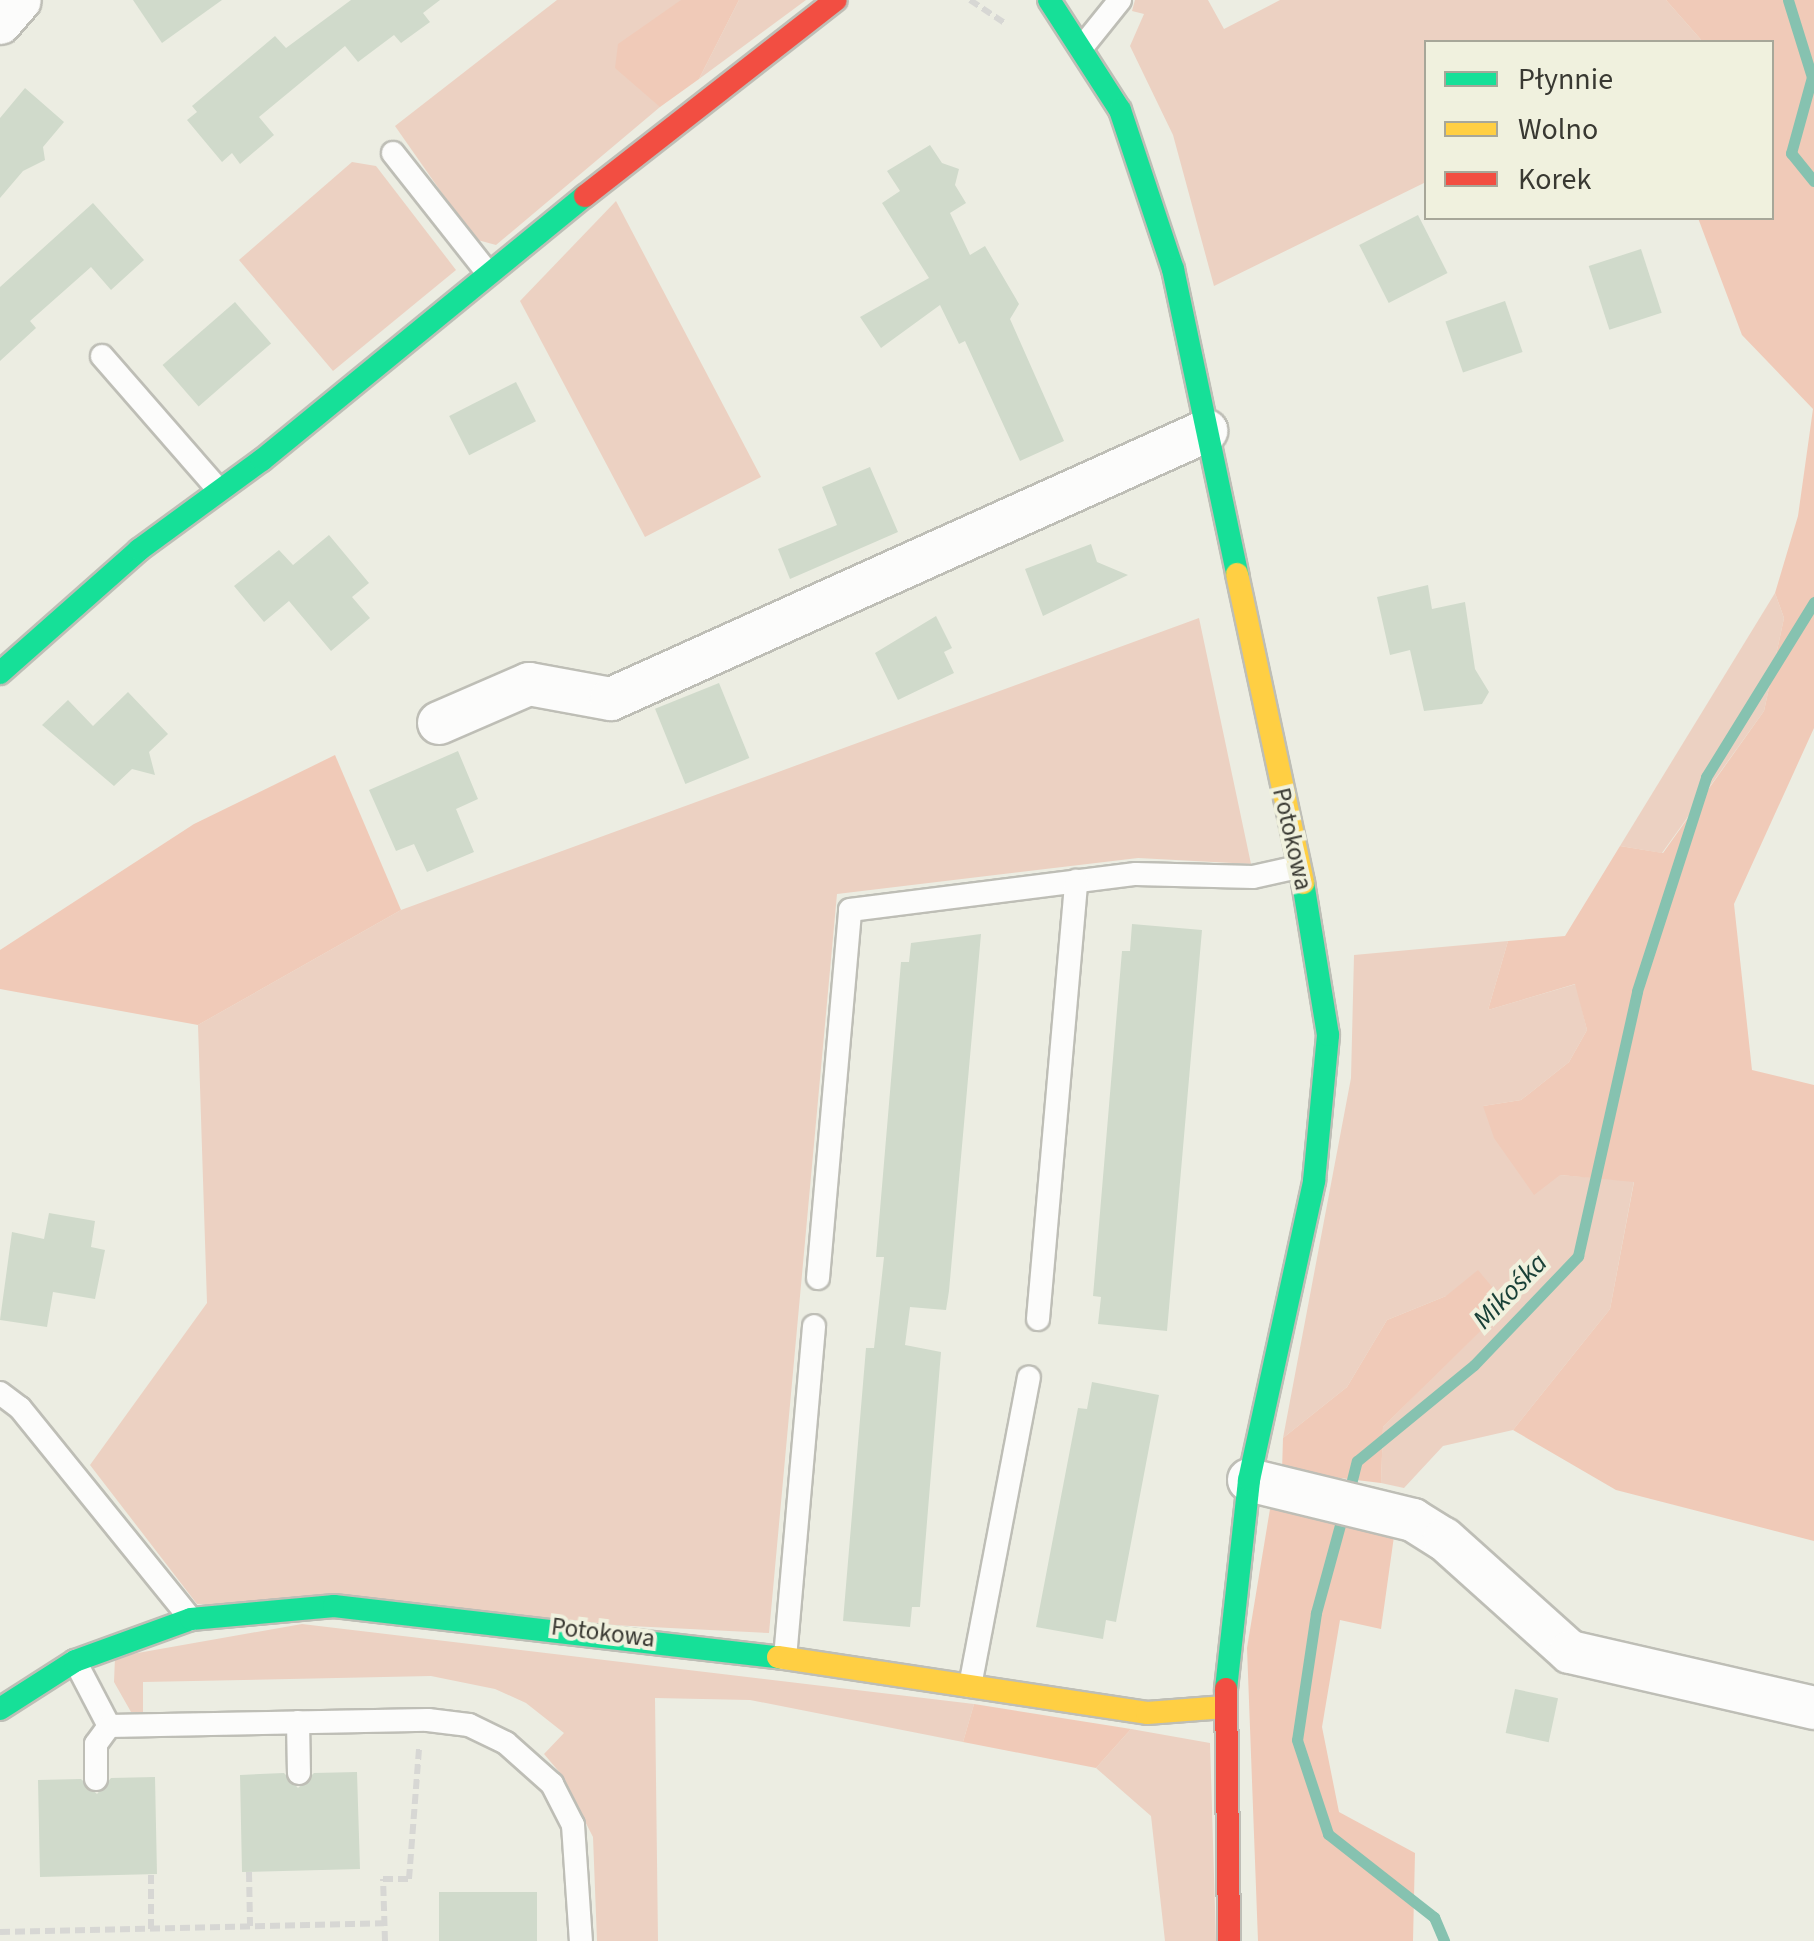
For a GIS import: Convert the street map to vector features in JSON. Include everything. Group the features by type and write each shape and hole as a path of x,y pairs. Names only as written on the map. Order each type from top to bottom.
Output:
{"street":[{"path":"0,22 20,0"},
{"path":"0,673 217,488 262,460 487,272 836,0"},
{"name":"Potokowa","path":"1049,0 1083,46 1140,164 1173,269 1326,1019 1325,1101 1249,1480 1225,1708 1229,1941"},
{"path":"439,723 529,684 611,698 1206,430"},
{"path":"1249,1480 1413,1520 1444,1539 1570,1652 1814,1708"},
{"name":"Potokowa","path":"0,1710 75,1661 191,1618 334,1606 784,1658 1147,1713 1225,1708"}],"lane":[{"path":"1083,46 1120,0"},
{"path":"393,153 487,272"},
{"path":"102,356 217,488"},
{"path":"182,549 262,460"},
{"path":"818,1278 850,910 1136,874 1253,877 1298,867"},
{"path":"1038,1319 1076,881"},
{"path":"784,1658 814,1326"},
{"path":"970,1686 1029,1378"},
{"path":"0,1392 20,1408 191,1618"},
{"path":"75,1661 109,1726"},
{"path":"109,1726 428,1720 469,1725 506,1743 552,1784 573,1826 582,1941"},
{"path":"298,1722 299,1773"},
{"path":"96,1778 96,1744 109,1726"}],"path":[{"path":"385,1941 383,1879 409,1878 418,1764"},
{"path":"249,1872 250,1926"},
{"path":"151,1874 151,1928"},
{"path":"0,1932 384,1923"}],"shaded area":[{"path":"557,0 681,0 660,107 496,245 474,239 395,126"},
{"path":"681,0 739,0 699,79 660,107 615,68 618,44"},
{"path":"739,0 806,0 699,79"},
{"path":"1135,0 1208,0 1224,29 1280,0 1666,0 1701,40 1424,40 1424,183 1214,286 1173,135 1130,46 1144,14 1132,11"},
{"path":"1666,0 1814,0 1814,728 1734,904 1752,1070 1814,1085 1814,1541 1616,1490 1513,1430 1610,1309 1634,1182 1560,1175 1534,1195 1494,1138 1483,1106 1521,1100 1569,1062 1587,1030 1575,984 1488,1010 1508,941 1565,936 1620,846 1663,853 1764,711 1784,618 1775,593 1798,516 1813,409 1742,335 1699,220 1774,220 1774,40 1701,40"},
{"path":"352,162 376,166 456,270 333,371 239,260"},
{"path":"616,201 761,477 645,537 520,301"},
{"path":"1775,593 1784,618 1764,711 1662,853 1620,846"},
{"path":"1199,618 1251,864 1138,858 837,894 769,1633 197,1604 90,1465 207,1303 198,1025 401,910"},
{"path":"335,755 401,910 198,1025 0,989 0,950 194,824"},
{"path":"1508,941 1488,1010 1576,984 1587,1030 1569,1062 1521,1100 1483,1106 1560,1175 1634,1181 1610,1309 1513,1430 1443,1446 1404,1488 1381,1483 1383,1427 1506,1305 1446,1296 1387,1320 1347,1387 1283,1438 1351,1078 1354,955"},
{"path":"1478,1270 1507,1305 1383,1427 1381,1483 1282,1471 1283,1438 1347,1387 1387,1320 1446,1296"},
{"path":"1271,1503 1396,1522 1381,1629 1340,1620 1322,1727 1339,1812 1415,1853 1413,1941 1258,1941 1247,1648"},
{"path":"302,1624 974,1704 963,1742 750,1700 655,1698 658,1941 597,1941 593,1837 561,1774 544,1754 564,1733 526,1703 495,1689 431,1676 143,1682 143,1712 131,1712 114,1682 115,1657"},
{"path":"974,1704 1131,1729 1096,1768 963,1742"},
{"path":"1131,1729 1210,1743 1216,1941 1165,1941 1151,1816 1096,1768"}],"building":[{"path":"133,0 222,0 162,43"},
{"path":"351,0 440,0 423,13 430,22 401,43 394,35 358,62 345,46 259,117 274,135 240,164 232,153 222,162 187,120 197,112 192,106 275,36 286,48"},
{"path":"25,88 64,122 43,147 45,160 23,171 0,198 0,118"},
{"path":"930,145 942,163 959,169 955,185 966,203 950,213 970,255 985,246 1019,304 1010,319 1064,441 1020,461 965,341 959,344 940,305 881,348 860,317 929,278 882,203 900,191 887,171"},
{"path":"93,203 144,260 111,290 91,267 30,321 36,328 0,361 0,287"},
{"path":"1418,215 1448,273 1389,303 1359,245"},
{"path":"1641,249 1662,313 1609,330 1589,266"},
{"path":"1505,301 1523,352 1463,373 1445,322"},
{"path":"235,302 271,344 199,406 163,365"},
{"path":"516,382 536,421 469,455 449,416"},
{"path":"870,467 898,532 790,579 778,549 837,525 822,487"},
{"path":"329,535 369,583 352,597 370,618 331,651 289,601 264,622 234,586 279,550 293,565"},
{"path":"1091,544 1097,562 1128,575 1043,616 1025,569"},
{"path":"1428,585 1432,609 1465,602 1475,669 1489,692 1482,704 1424,711 1410,650 1390,655 1377,597"},
{"path":"936,616 952,648 944,652 954,673 898,700 875,653"},
{"path":"719,683 749,758 685,784 655,709"},
{"path":"128,692 168,734 149,752 155,775 132,769 114,786 42,725 68,700 93,726"},
{"path":"458,751 478,799 456,809 474,852 427,872 414,844 396,851 369,790"},
{"path":"1132,924 1202,930 1167,1331 1098,1324 1101,1297 1093,1296 1122,951 1130,951"},
{"path":"981,934 946,1310 910,1307 905,1345 941,1352 920,1607 912,1607 910,1627 843,1621 866,1348 874,1348 884,1257 876,1257 901,962 909,962 911,943"},
{"path":"49,1213 95,1221 91,1247 105,1250 95,1299 53,1292 47,1327 0,1320 12,1232 44,1239"},
{"path":"1092,1382 1159,1395 1116,1622 1106,1620 1103,1639 1036,1627 1078,1408 1087,1409"},
{"path":"1515,1689 1558,1698 1549,1742 1506,1733"},
{"path":"357,1772 360,1869 242,1872 240,1775 284,1773 298,1788 314,1773"},
{"path":"155,1777 157,1874 40,1877 38,1780 81,1779 97,1794 111,1778"},
{"path":"439,1892 537,1892 537,1941 439,1941"}],"waterway":[{"name":"Mikośka","path":"1788,0 1812,77 1791,153 1814,181"},
{"name":"Mikośka","path":"1348,1496 1357,1461 1474,1365 1578,1256 1637,991 1706,777 1814,602"},
{"name":"Mikośka","path":"1343,1514 1316,1613 1297,1740 1328,1834 1434,1917 1444,1941"}],"traffic: fast":[{"path":"1049,0 1120,110 1173,269 1237,574"},
{"path":"0,673 139,550 262,460 585,196"},
{"path":"1226,1689 1249,1480 1314,1181 1328,1035 1303,883"},
{"path":"0,1709 75,1661 191,1619 334,1606 778,1657"}],"traffic: slow":[{"path":"1237,574 1303,883"},
{"path":"778,1657 1147,1713 1225,1707"}],"traffic: jam":[{"path":"585,196 836,0"},
{"path":"1226,1689 1229,1941"}]}
